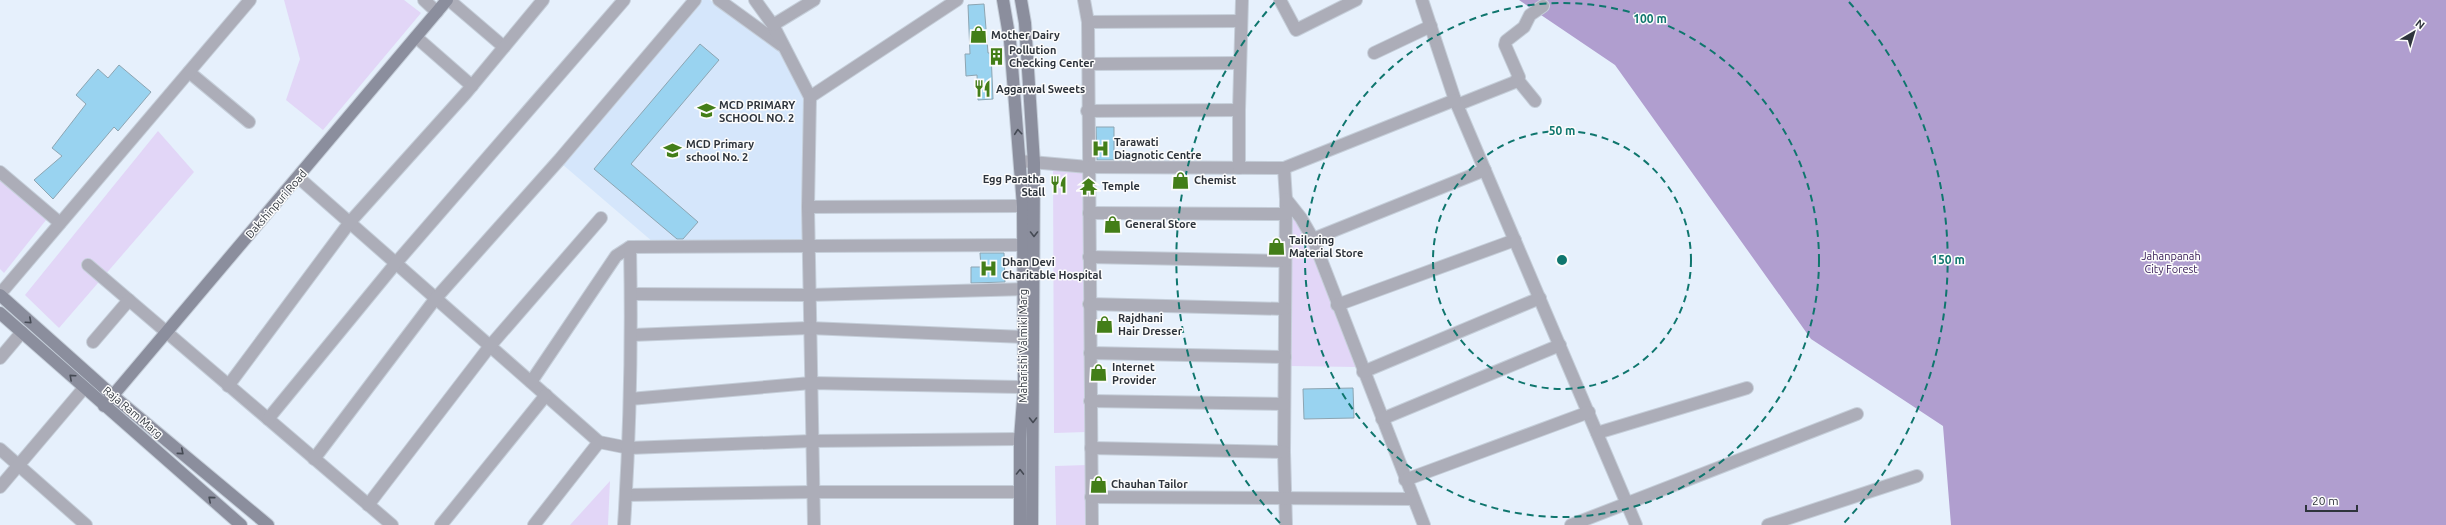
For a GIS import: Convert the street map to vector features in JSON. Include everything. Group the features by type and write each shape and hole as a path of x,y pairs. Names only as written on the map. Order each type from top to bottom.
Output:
{"street":[{"path":"0,295 250,0"},
{"path":"424,0 438,12"},
{"path":"448,0 504,47"},
{"name":"Dakshinpuri Road","path":"104,406 165,332 299,178 448,0"},
{"path":"228,386 350,222 472,86 543,0"},
{"path":"268,419 396,263 624,0"},
{"path":"314,459 436,298 560,159 695,0"},
{"path":"719,0 784,46"},
{"path":"755,0 773,25 810,97 808,207 809,328 814,525"},
{"path":"773,25 814,0"},
{"path":"810,97 957,0"},
{"name":"Maharishi Valmiki Marg","path":"1003,0 1010,41 1020,161 1028,206 1032,525"},
{"name":"Maharishi Valmiki Marg","path":"1020,0 1024,23 1034,164 1023,245 1024,387 1020,439 1020,525"},
{"path":"1084,0 1088,22 1087,111 1092,525"},
{"path":"1239,168 1238,110 1240,21 1242,0"},
{"path":"1280,0 1296,30 1356,0"},
{"path":"1422,0 1456,103 1636,525"},
{"path":"1535,102 1517,79 1517,71 1504,45 1506,41 1524,27 1530,15 1543,6"},
{"path":"1088,22 1240,21"},
{"path":"1374,53 1431,26"},
{"path":"416,37 472,86"},
{"path":"1088,64 1240,63"},
{"path":"189,72 249,122"},
{"path":"1020,161 1034,164 1088,167 1284,168 1517,79"},
{"path":"1087,111 1238,110"},
{"path":"1284,168 1286,199 1284,404 1286,525"},
{"path":"1313,239 1485,170"},
{"path":"0,172 60,223"},
{"path":"299,178 599,442 629,448 812,441 1020,439"},
{"path":"1286,199 1302,218 1313,239 1421,521"},
{"path":"808,207 1028,206"},
{"path":"1089,213 1286,214"},
{"path":"368,505 490,346 601,218"},
{"path":"1337,305 1515,240"},
{"path":"531,382 616,256 630,247 1023,245"},
{"path":"624,525 629,448 632,335 630,247"},
{"path":"1089,257 1285,260"},
{"path":"88,265 392,525"},
{"path":"631,294 809,295 1023,289"},
{"name":"Raja Ram Marg","path":"0,295 112,395 268,525"},
{"path":"1364,372 1540,298"},
{"path":"93,342 129,300"},
{"path":"1090,304 1285,309"},
{"name":"Raja Ram Marg","path":"0,313 241,525"},
{"path":"632,335 809,328 1023,337"},
{"path":"0,358 22,332"},
{"path":"1382,419 1560,345"},
{"path":"1090,352 1285,357"},
{"path":"630,400 811,383 1024,387"},
{"path":"0,487 84,388"},
{"path":"1597,433 1747,388"},
{"path":"441,525 546,395"},
{"path":"1090,401 1284,404"},
{"path":"1406,480 1589,412"},
{"path":"1571,525 1857,414"},
{"path":"534,525 599,442"},
{"path":"1091,448 1284,452"},
{"path":"0,449 86,525"},
{"path":"1768,525 1917,476"},
{"path":"626,495 813,492 1020,492"},
{"path":"1091,497 1413,498"}],"shaded area":[{"path":"284,0 404,0 421,13 323,130 286,100 300,59"},
{"name":"MCD PRIMARY SCHOOL NO. 2","path":"699,0 710,0 780,50 806,100 804,241 653,242 562,164"},
{"path":"158,131 194,172 59,328 25,295"},
{"path":"1053,167 1086,170 1087,432 1054,433"},
{"path":"0,174 50,215 4,273 0,269"},
{"path":"1290,210 1308,241 1356,367 1290,366"},
{"path":"1088,465 1089,525 1056,525 1055,466"},
{"path":"610,481 608,525 570,525"}],"green space":[{"name":"Jahanpanah City Forest","path":"1519,0 2446,0 2446,525 1951,525 1943,426 1811,339 1615,65"}],"building":[{"path":"984,4 988,53 991,53 993,99 978,100 977,75 966,76 965,54 970,54 968,5"},
{"path":"700,44 719,60 631,164 698,222 683,239 677,239 594,169"},
{"path":"119,65 151,92 118,131 114,127 53,199 34,180 62,156 52,148 86,104 76,95 98,69 108,78"},
{"path":"1096,127 1114,127 1114,160 1097,160"},
{"path":"980,253 1004,253 1005,282 971,283 971,267 981,267"},
{"path":"1353,388 1354,418 1304,419 1303,389"}],"place":[{"name":"Mother Dairy","path":"978,35"},
{"name":"Pollution Checking Center","path":"996,56"},
{"name":"Aggarwal Sweets","path":"983,89"},
{"name":"MCD PRIMARY SCHOOL NO. 2","path":"706,111"},
{"name":"Tarawati Diagnotic Centre","path":"1101,148"},
{"name":"MCD Primary school No. 2","path":"673,150"},
{"name":"Chemist","path":"1181,180"},
{"name":"Egg Paratha Stall","path":"1058,185"},
{"name":"Temple","path":"1089,186"},
{"name":"General Store","path":"1112,224"},
{"name":"Tailoring Material Store","path":"1276,246"},
{"name":"Dhan Devi Charitable Hospital","path":"989,268"},
{"name":"Rajdhani Hair Dresser","path":"1105,324"},
{"name":"Internet Provider","path":"1099,373"},
{"name":"Chauhan Tailor","path":"1098,484"}]}
